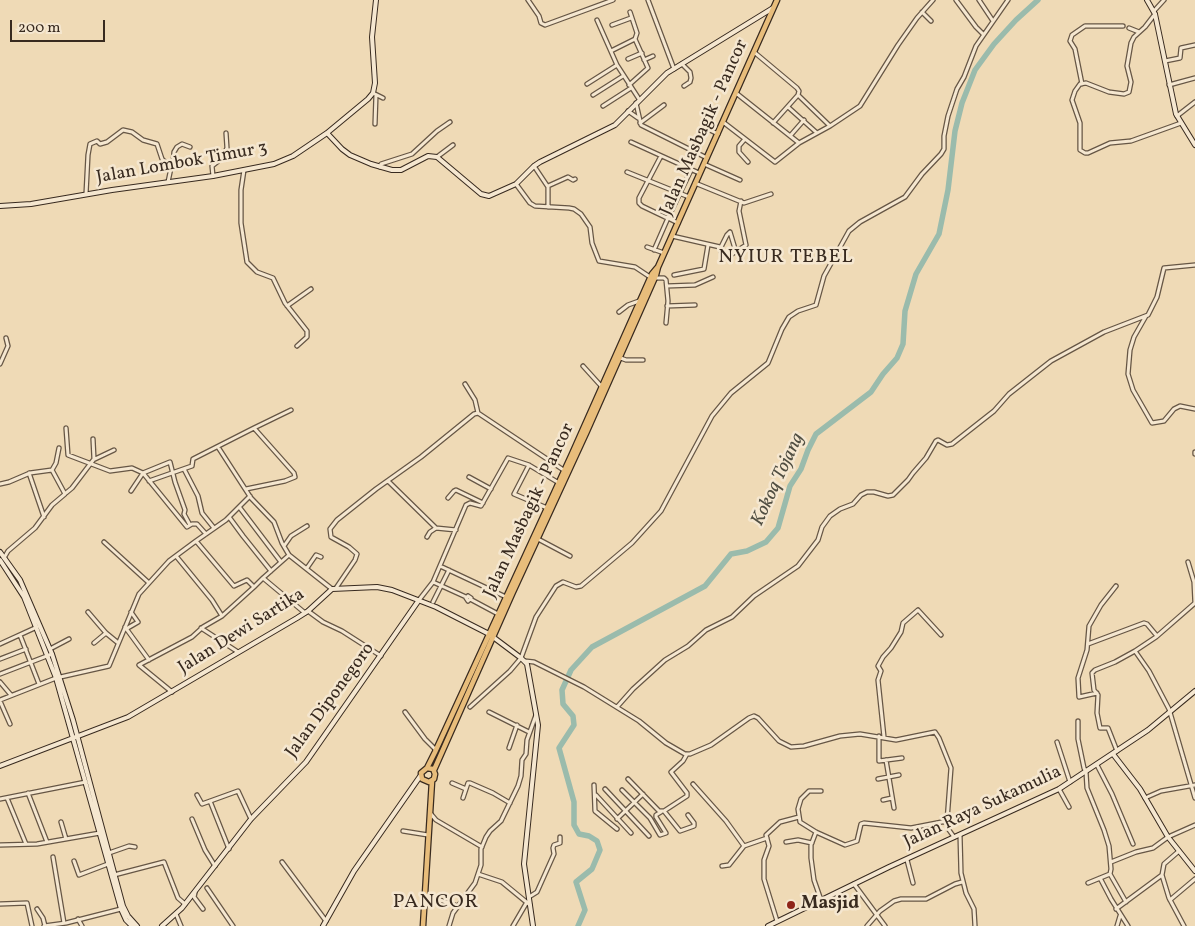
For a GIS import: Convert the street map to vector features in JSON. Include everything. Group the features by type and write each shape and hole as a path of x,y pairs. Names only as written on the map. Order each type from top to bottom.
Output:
{"main road":[{"name":"Jalan Masbagik - Pancor","path":"427,768 538,539 640,301 678,223 778,0"},
{"name":"Jalan Masbagik - Pancor","path":"595,408 602,387 652,278"},
{"name":"Jalan Masbagik - Pancor","path":"434,770 498,614 558,483 566,472"},
{"path":"423,926 432,780 435,776 434,770 427,768 422,771 421,775 425,781 432,780"}],"street":[{"path":"375,124 372,37 376,0"},
{"path":"528,0 539,16 541,23 545,25 613,0"},
{"path":"648,0 674,69"},
{"path":"723,122 775,162 817,132 830,126 860,106 898,45 933,0"},
{"path":"956,0 983,34"},
{"path":"979,0 993,21"},
{"path":"470,707 510,671 521,658 536,617 556,586 563,582 576,587 581,586 632,543 661,511 707,425 722,403 768,363 782,329 789,318 798,311 816,304 824,276 849,231 860,222 905,197 922,174 943,152 945,129 953,98 976,46 1008,0"},
{"path":"1147,0 1155,13 1177,116 1195,145"},
{"path":"1164,0 1148,25 1132,40 1127,66 1131,82 1129,92 1124,94 1109,92 1090,84 1082,84 1077,87 1072,100 1080,123 1080,150 1085,153 1092,152 1110,143 1131,141 1181,123"},
{"path":"436,156 484,196 489,196 516,184 534,166 609,128 618,122 662,77 773,8"},
{"path":"611,51 635,39 638,34 630,12"},
{"path":"922,12 931,21"},
{"path":"612,25 631,18"},
{"path":"597,20 623,76 638,101 640,123 646,128 707,158"},
{"path":"1082,84 1076,49 1070,41 1072,35 1085,26 1123,26"},
{"path":"1129,28 1139,32"},
{"path":"603,106 630,86 647,68 635,39"},
{"path":"1165,61 1180,58 1181,48 1195,45"},
{"path":"754,52 799,91 798,95 773,123"},
{"path":"628,59 642,53"},
{"path":"644,60 653,56"},
{"path":"587,84 617,64"},
{"path":"682,64 690,72 691,78 690,82 684,86"},
{"path":"593,95 623,76"},
{"path":"1169,85 1195,78"},
{"path":"736,93 799,144"},
{"path":"374,94 383,98"},
{"name":"Jalan Lombok Timur 3","path":"0,206 31,204 86,194 213,176 282,161 311,145 374,94"},
{"path":"798,95 830,126"},
{"path":"1177,116 1195,102"},
{"path":"640,123 664,105"},
{"path":"788,106 817,132"},
{"path":"628,112 639,119"},
{"path":"790,136 804,120"},
{"path":"380,167 381,164 412,154 450,122"},
{"path":"704,127 718,134"},
{"path":"86,194 90,144 97,141 100,144 107,142 122,130 132,132 144,140 157,144 162,159 170,168"},
{"path":"327,133 347,153 392,170 401,170 428,156 436,156 453,146"},
{"path":"213,176 212,166 222,158 227,148 226,134"},
{"path":"745,139 739,146 739,152 748,162"},
{"path":"631,142 699,173"},
{"path":"168,182 174,152 177,147 182,144 190,147"},
{"path":"660,156 640,198 639,205 678,223"},
{"path":"704,164 740,180"},
{"path":"534,166 548,186 548,207"},
{"path":"244,170 241,190 241,222 247,262 257,272 273,278 287,306 308,334 297,346"},
{"path":"654,250 691,170"},
{"path":"627,172 689,197"},
{"path":"548,186 568,177 572,180 575,179"},
{"path":"695,183 745,202 771,194"},
{"path":"516,184 532,204 538,207 569,208 574,209 580,214 590,227 594,250 599,261 635,268 652,278 664,278 667,286 666,323"},
{"path":"736,252 730,232 727,234 721,248 724,258 736,252 746,244 738,211 741,201"},
{"path":"672,236 721,248"},
{"path":"674,275 704,269 708,245"},
{"path":"647,247 664,253"},
{"path":"1195,265 1164,268 1157,297 1151,311 1146,316 1134,338 1130,350 1128,374 1133,390 1152,423 1164,421 1174,409 1180,406 1195,409"},
{"path":"667,286 695,285 713,277"},
{"path":"287,306 310,289"},
{"path":"619,312 628,305 640,301"},
{"path":"667,306 695,305"},
{"path":"617,708 633,689 665,660 688,646 706,630 732,617 754,596 798,566 818,540 822,526 830,516 840,509 853,504 861,495 867,492 888,496 893,495 926,458 936,441 938,440 947,445 952,444 994,411 1009,394 1051,361 1104,332 1146,316"},
{"path":"0,364 8,346 6,338"},
{"path":"617,356 626,360 643,360"},
{"path":"583,366 602,387"},
{"path":"466,384 475,400 478,413 566,472"},
{"path":"149,481 192,466 193,459 290,410"},
{"path":"334,588 355,560 357,554 331,537 330,529 342,515 478,413"},
{"path":"66,428 68,454 112,471 132,468 143,473 187,527 197,524 206,534"},
{"path":"246,489 285,481 295,477 254,428"},
{"path":"93,439 94,459"},
{"path":"218,446 250,496 274,522 289,554 334,588 384,588 419,600 491,635 526,662 529,668 538,728 524,864 533,926"},
{"path":"52,470 56,463 59,448"},
{"path":"2,559 44,517 52,505 72,488 94,459 114,450"},
{"path":"448,498 456,490 483,503 508,458 529,465 558,483"},
{"path":"131,491 143,473 170,462 185,510 183,513 190,525"},
{"path":"529,465 514,494 547,508"},
{"path":"184,469 196,491 202,513 214,528"},
{"path":"52,470 66,493"},
{"path":"0,484 29,473 52,470"},
{"path":"29,473 44,517"},
{"path":"469,477 491,489"},
{"path":"388,481 436,528 456,530"},
{"path":"10,724 0,701 58,677 110,664 117,642 126,628 139,594 148,582 176,556 240,508 250,496"},
{"name":"Jalan Diponegoro","path":"162,926 195,893 252,819 306,762 433,582 466,505 470,503 480,506 483,503"},
{"path":"240,508 281,562"},
{"path":"229,517 271,570"},
{"path":"284,546 291,536 307,526"},
{"path":"427,537 436,528"},
{"path":"538,539 570,556"},
{"path":"196,541 234,586 246,580 254,587"},
{"path":"104,542 148,582"},
{"path":"0,552 2,559 12,572 18,576 50,653 76,738 108,864 125,910 137,926"},
{"path":"172,692 139,665 192,637 201,628 222,616 289,554"},
{"path":"176,556 212,600 222,616"},
{"path":"307,568 316,556 321,557"},
{"path":"1188,562 1194,582 1195,604 1157,636 1135,651 1093,672 1092,679 1094,690 1097,693 1097,713 1100,728 1108,728 1115,753 1168,836 1195,871"},
{"path":"440,566 506,597"},
{"path":"433,602 449,570"},
{"path":"12,572 14,580 27,599 37,627 50,653"},
{"path":"264,578 306,612 342,631 381,656"},
{"path":"433,582 498,614"},
{"path":"1097,693 1084,697 1078,696 1078,678 1087,650 1088,632 1091,622 1116,586"},
{"name":"Jalan Dewi Sartika","path":"0,766 122,720 306,612 334,588"},
{"path":"884,737 878,680 881,671 879,664 901,632 903,624 918,610 941,635"},
{"path":"88,612 106,633 117,642"},
{"path":"126,628 138,622 131,612"},
{"path":"1088,644 1144,623 1157,636"},
{"path":"0,644 37,627"},
{"path":"126,628 149,660"},
{"path":"201,628 238,652"},
{"path":"94,643 106,633"},
{"path":"20,635 39,684"},
{"path":"0,674 50,653 69,639"},
{"path":"0,659 26,649"},
{"path":"1135,651 1152,676 1170,712 1195,798"},
{"path":"526,662 534,662 573,681 639,722 678,751 687,754 711,745 748,718 754,716 779,741 791,747 804,746 840,736 860,734 896,740 933,732 938,734 951,770 947,821 949,830 954,838"},
{"path":"0,682 11,695"},
{"name":"Jalan Raya Sukamulia","path":"768,926 1070,783 1148,730 1195,691"},
{"path":"405,712 425,739 436,750"},
{"path":"489,712 529,732"},
{"path":"449,926 452,915 470,892 478,874 482,863 482,847 488,834 501,821 520,783 522,761 526,754 529,732 537,714"},
{"path":"1078,721 1079,742 1086,772 1087,788 1104,830 1110,862 1110,874 1126,902"},
{"path":"509,748 516,725"},
{"path":"879,736 878,761 902,758"},
{"path":"1057,742 1070,783"},
{"path":"622,790 650,818 660,835 666,833 656,815 687,796 687,793 671,772 683,761 687,754"},
{"path":"886,760 894,808"},
{"path":"1097,765 1112,794 1133,844"},
{"path":"282,862 324,924 354,871 421,775"},
{"path":"878,779 899,775"},
{"path":"628,779 680,831 694,826 694,822 688,815"},
{"path":"452,783 466,789"},
{"path":"463,798 468,783 470,783 510,803"},
{"path":"0,799 88,784"},
{"path":"88,784 109,853 121,909 126,920 132,926"},
{"path":"693,784 726,821 744,846"},
{"path":"594,785 595,811 617,829"},
{"path":"1145,798 1161,791 1193,786"},
{"path":"605,789 649,836"},
{"path":"1059,789 1068,807"},
{"path":"198,795 201,804 238,791 252,819"},
{"path":"820,791 809,791 800,799 798,804 801,822 816,832 846,845 858,839 863,823 911,828 947,821"},
{"path":"28,793 47,842"},
{"path":"618,819 643,794"},
{"path":"595,795 631,833"},
{"path":"7,798 26,844"},
{"path":"883,800 892,798"},
{"path":"210,801 229,849"},
{"path":"430,813 436,820 482,847"},
{"path":"777,921 764,879 764,861 769,847 766,834 780,822 799,817"},
{"path":"192,819 205,850 215,866"},
{"path":"61,822 66,838"},
{"path":"1110,862 1153,848 1168,836 1195,825"},
{"path":"403,831 429,836"},
{"path":"816,832 810,853 813,875 820,900"},
{"path":"0,845 47,842 100,833"},
{"path":"960,835 962,882 974,908 975,926"},
{"path":"513,926 537,891 555,852 554,845 560,843 560,837"},
{"path":"722,866 729,865 744,846 767,838"},
{"path":"786,842 798,840 812,843"},
{"path":"109,853 129,846 136,847"},
{"path":"1179,851 1164,864 1162,875 1170,900 1184,926"},
{"path":"53,857 64,923"},
{"path":"907,860 913,883"},
{"path":"74,861 78,875 108,864"},
{"path":"113,875 164,862 176,892 185,904"},
{"path":"478,874 498,880 529,901"},
{"path":"1088,883 1110,874"},
{"path":"1116,909 1162,875"},
{"path":"1100,878 1116,909 1128,926"},
{"path":"1170,900 1195,880"},
{"path":"867,926 894,901 901,899 926,899 962,882"},
{"path":"854,884 885,926"},
{"path":"207,888 233,926"},
{"path":"195,893 194,897 203,909"},
{"path":"425,895 458,906"},
{"path":"0,904 27,903 32,926"},
{"path":"37,909 43,918 44,926 121,909"},
{"path":"176,914 180,926"},
{"path":"1117,926 1120,915"},
{"path":"78,919 82,926"}],"waterway":[{"name":"Kokoq Tojang","path":"578,926 585,910 576,882 592,869 600,850 597,841 589,836 579,834 574,825 574,802 559,748 574,725 573,716 563,704 562,690 571,670 592,647 705,586 731,554 747,551 766,542 778,528 790,486 801,469 816,434 871,392 897,358 903,344 905,311 916,274 939,234 948,190 955,131 962,103 975,70 994,44 1038,0"}],"place":[{"name":"Masjid","path":"791,905"}],"district":[{"name":"NYIUR TEBEL","path":"786,258"},
{"name":"PANCOR","path":"436,903"}]}
